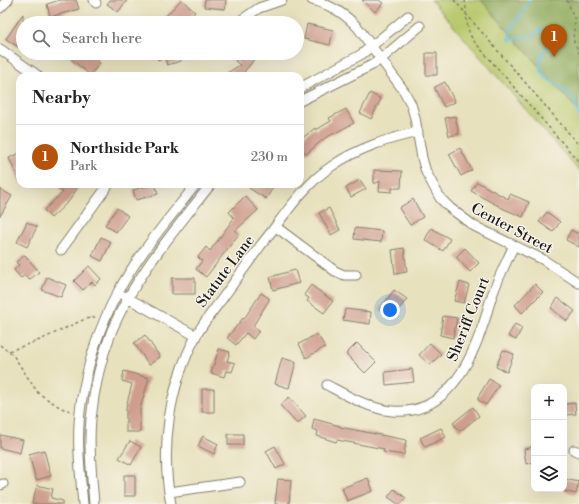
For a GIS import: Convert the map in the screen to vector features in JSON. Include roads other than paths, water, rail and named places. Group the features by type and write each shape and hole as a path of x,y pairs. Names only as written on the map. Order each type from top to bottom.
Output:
{"street":[{"path":"0,8 8,0"},
{"path":"248,16 260,8 282,0"},
{"name":"Center Street","path":"312,0 328,5 345,15 359,29 404,91 411,104 415,118 426,172 440,198 450,208 474,226 548,263 579,283"},
{"path":"304,86 362,54 408,16"},
{"path":"304,99 381,59 420,26"},
{"path":"0,49 33,72"},
{"name":"Statute Lane","path":"171,504 167,470 167,447 172,399 183,364 196,336 208,317 301,194 315,180 330,167 363,148 382,141 418,132"},
{"path":"61,250 106,188"},
{"path":"83,504 78,447 81,405 89,366 96,342 102,325 118,292 132,268 193,188"},
{"path":"94,504 90,444 91,420 100,368 108,343 115,324 140,278 206,188"},
{"path":"276,227 335,272 344,275 356,276"},
{"name":"Sheriff Court","path":"327,385 379,409 392,411 418,409 439,398 456,382 473,348 483,326 493,293 514,245"},
{"path":"118,292 196,336"},
{"path":"169,492 240,482"}],"waterway":[{"path":"529,0 524,10 511,28 509,40 531,36 540,30 548,31 551,39 541,57 540,70 546,78 563,89 574,99 579,116"}],"place":[{"name":"Northside Park","path":"554,57"}]}
